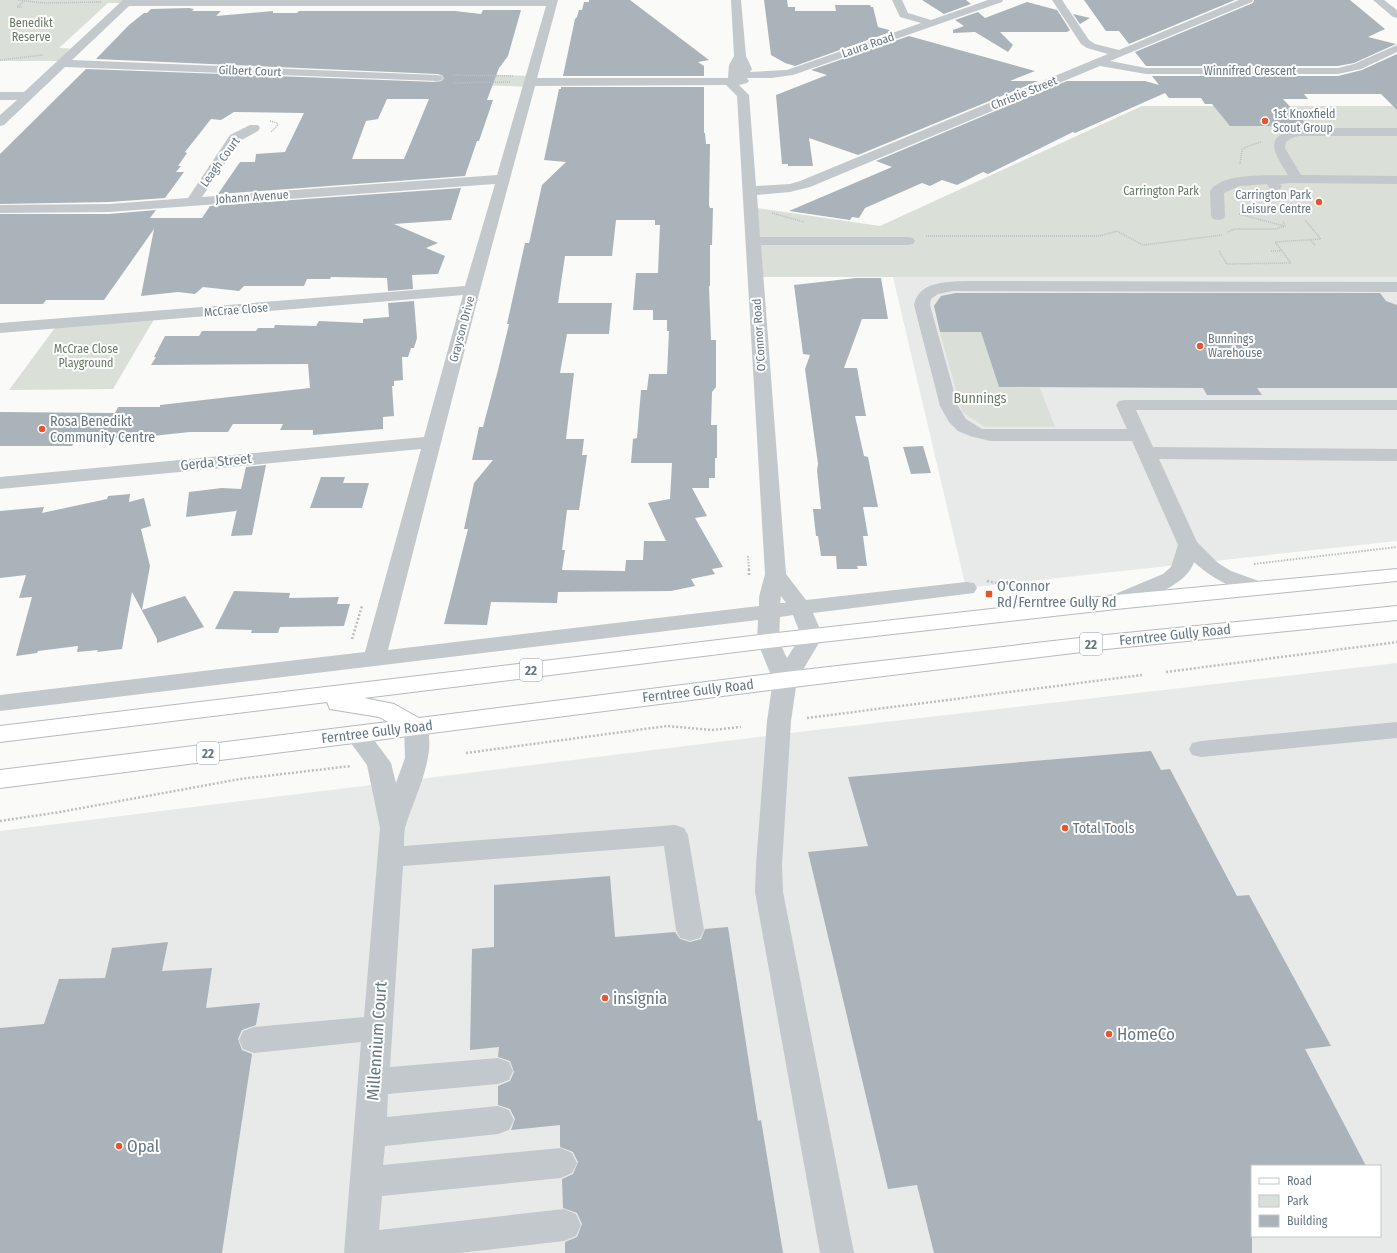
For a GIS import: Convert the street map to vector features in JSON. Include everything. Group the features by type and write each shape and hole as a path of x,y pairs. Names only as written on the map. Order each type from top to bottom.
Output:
{"main road":[{"name":"22","path":"0,734 768,641 1116,602 1397,575"},
{"name":"Ferntree Gully Road","path":"0,779 785,680 1106,642 1397,613"},
{"path":"293,699 362,705 386,710 416,727"}],"street":[{"path":"736,0 740,56 750,78"},
{"path":"897,0 904,15 930,23"},
{"name":"Laura Road","path":"530,82 750,78 789,73 998,0"},
{"path":"1057,0 1085,42 1091,46 1118,53"},
{"name":"Christie Street","path":"749,188 780,189 799,185 1248,0"},
{"path":"1378,0 1397,15"},
{"path":"0,122 128,1 552,1"},
{"name":"Grayson Drive","path":"374,659 472,290 504,179 552,1"},
{"name":"Winnifred Crescent","path":"1098,62 1140,71 1338,71 1357,67 1397,48"},
{"path":"740,56 735,65 733,78 743,95"},
{"name":"Gilbert Court","path":"62,63 437,78"},
{"name":"O'Connor Road","path":"750,78 743,95 776,574 770,597 768,641 785,680"},
{"path":"0,96 27,96"},
{"name":"Leagh Court","path":"192,202 236,138 254,128"},
{"path":"1291,179 1294,178 1294,174 1279,148 1280,141 1287,135 1304,132 1397,132"},
{"name":"Johann Avenue","path":"0,209 85,209 504,179"},
{"path":"1218,216 1217,191 1226,184 1239,180 1273,183 1291,179 1397,180"},
{"path":"753,241 908,241"},
{"path":"1139,435 984,435 968,429 956,420 949,406 922,305 922,299 926,293 942,288 966,286 1397,287"},
{"name":"McCrae Close","path":"0,328 72,324 472,290"},
{"path":"1260,589 1224,575 1211,568 1188,545 1125,405 1397,405"},
{"name":"Gerda Street","path":"0,483 432,442"},
{"path":"1146,453 1397,455"},
{"path":"1116,602 1170,579 1181,569 1188,545"},
{"path":"776,574 800,607 812,636 785,680 779,722 769,865 769,892 837,1253"},
{"path":"0,703 966,588"},
{"name":"Millennium Court","path":"391,843 417,758 416,727"},
{"path":"1201,749 1397,730"},
{"name":"Millennium Court","path":"358,735 379,763 391,843 362,1251"},
{"path":"391,843 675,835 690,930"},
{"path":"254,1040 378,1028"},
{"path":"374,1082 498,1071"},
{"path":"370,1133 498,1120"},
{"path":"367,1182 561,1163"},
{"path":"362,1251 564,1225"}],"path":[{"path":"18,0 43,3 104,2"},
{"path":"69,3 79,0"},
{"path":"22,7 17,7 24,1"},
{"path":"0,60 17,60 49,54"},
{"path":"766,212 809,223"},
{"path":"1219,251 1228,264 1291,263 1275,242 1321,239 1305,220"},
{"path":"925,236 1099,236 1118,231 1143,245 1215,237 1234,229 1276,229 1285,226 1283,221"},
{"path":"1310,239 1315,245"},
{"path":"1271,251 1282,251"},
{"path":"1251,564 1397,547"},
{"path":"1166,672 1397,642"},
{"path":"807,718 1142,675"},
{"path":"466,753 666,726 712,730 741,727"},
{"path":"0,820 60,812 240,779 353,766"}],"shaded area":[{"path":"893,277 1397,277 1397,541 966,588"},
{"path":"1397,663 1397,1253 0,1253 0,831 807,731"}],"green space":[{"name":"Benedikt Reserve","path":"0,0 129,0 126,3 108,3 59,48 77,49 64,61 0,61"},
{"path":"441,73 532,76 529,87 434,83"},
{"name":"Carrington Park","path":"1142,106 1397,106 1397,277 755,277 750,207 880,226"},
{"name":"McCrae Close Playground","path":"156,316 113,389 9,390 57,325"},
{"name":"Bunnings","path":"940,332 981,332 999,387 1040,388 1055,427 985,427 962,412"}],"building":[{"path":"589,0 630,0 709,60 698,62 704,66 704,76 563,76 575,19 579,10 582,10 584,2 589,2"},
{"path":"764,0 787,0 788,7 795,7 795,11 836,11 835,5 870,5 873,7 878,27 893,31 795,66 785,63 771,55"},
{"path":"922,0 966,0 971,4 944,14"},
{"path":"1084,0 1235,0 1129,44 1119,31 1106,31"},
{"path":"1254,0 1350,0 1385,29 1368,37 1396,44 1354,63 1338,66 1146,66 1135,52 1253,3"},
{"path":"1027,2 1057,10 1070,30 1067,32 1000,32 1013,45 1008,52 975,32 953,33 953,30 964,26 955,20 978,12 985,18"},
{"path":"189,8 194,9 192,11 221,11 216,16 273,11 273,13 297,13 299,11 455,11 481,14 483,10 521,10 508,56 499,68 487,100 493,100 465,176 218,194 240,162 255,162 256,154 285,152 304,113 234,112 221,120 211,119 185,152 187,153 178,166 181,166 176,172 184,172 165,198 109,202 0,204 0,154 86,69 437,82 442,81 444,78 442,75 437,74 96,59 129,25 151,9","holes":["387,99 429,99 404,159 352,159 366,121 378,119"]},
{"path":"1073,14 1090,18 1080,24"},
{"path":"909,36 1035,71 1010,81 1038,81 858,155 809,138 813,166 788,166 788,164 782,164 776,95 827,75 811,70"},
{"path":"1397,54 1397,110 1381,94 1304,94 1308,99 1283,99 1308,126 1230,126 1212,104 1205,104 1201,98 1169,98 1165,93 1075,133 1073,132 988,174 983,172 957,185 942,180 930,186 922,183 865,208 859,218 852,217 850,220 789,211 892,167 876,161 1067,81 1145,81 1159,85 1152,76 1338,76 1362,70"},
{"path":"561,87 704,87 704,133 706,144 710,144 709,205 710,208 713,208 709,286 711,340 716,340 716,387 712,392 711,425 717,425 717,458 715,458 715,478 709,478 709,488 692,488 707,516 695,518 723,567 712,569 715,574 691,579 695,586 671,591 558,592 557,603 491,602 487,625 444,624 468,529 464,529 474,483 493,460 472,460 479,427 483,427 498,370 525,243 529,243 542,185 566,162 544,160 559,89 561,89","holes":["616,220 655,220 655,225 660,225 658,273 636,273 633,310 653,310 653,320 667,320 667,331 669,331 667,374 649,374 647,390 641,390 637,438 633,439 631,463 672,463 670,499 648,503 666,541 644,541 643,560 626,560 625,571 562,570 565,550 562,550 567,510 579,510 587,455 582,455 584,439 566,439 574,373 560,373 567,334 609,334 612,303 558,303 565,256 612,256"]},
{"path":"461,188 451,220 394,224 438,243 426,248 445,256 438,274 412,275 413,289 388,291 387,278 331,277 330,279 307,279 304,286 244,286 239,291 203,287 195,294 178,292 141,296 154,229 104,300 46,300 43,304 0,304 0,214 109,214 156,210 150,218 202,218 210,206"},
{"path":"856,278 881,278 888,319 862,319 844,368 857,368 866,416 855,416 864,456 868,457 878,507 863,507 868,536 863,536 867,566 857,566 858,569 837,569 836,556 821,556 818,536 816,536 813,509 821,509 817,470 818,464 805,369 810,355 803,354 794,285"},
{"name":"Bunnings Warehouse","path":"956,293 1380,293 1386,301 1397,305 1397,388 1257,388 1262,395 1207,395 1203,388 999,387 981,332 940,332 934,306 941,296"},
{"path":"414,301 417,338 414,348 411,348 408,357 402,357 403,380 394,381 394,386 392,386 394,416 383,417 383,429 313,435 313,430 280,430 283,424 233,424 228,432 190,432 133,438 77,438 72,446 0,446 0,412 115,413 118,407 160,407 160,405 310,388 308,364 151,365 165,336 199,336 202,331 256,331 258,328 274,328 275,325 316,326 319,321 363,323 363,319 389,317 388,303"},
{"path":"923,446 931,473 911,474 903,447"},
{"path":"266,465 252,535 231,536 237,509 236,511 186,517 189,492 222,488 241,489 246,467"},
{"path":"321,477 345,477 343,483 369,483 362,508 310,508"},
{"path":"130,494 129,502 144,498 151,526 141,529 150,566 142,610 185,596 204,627 157,643 157,639 132,592 122,649 97,652 98,650 77,652 78,646 38,651 37,653 16,656 32,597 19,598 26,575 0,578 0,511 44,507 42,513 107,499 108,496"},
{"path":"234,591 290,593 289,598 339,597 337,604 350,604 344,626 280,627 278,633 251,633 252,630 215,629"},
{"name":"HomeCo","path":"1151,751 1161,770 1170,769 1237,896 1249,895 1331,1046 1305,1049 1365,1165 1251,1165 1252,1253 934,1253 917,1185 888,1189 808,852 868,846 848,777"},
{"name":"insignia","path":"610,876 615,937 675,932 680,939 690,942 701,939 705,929 728,927 758,1121 761,1120 783,1253 565,1253 565,1242 577,1237 582,1224 577,1213 563,1208 562,1179 573,1174 578,1162 573,1152 560,1147 560,1125 511,1130 515,1119 510,1109 498,1105 498,1086 510,1081 514,1072 510,1061 498,1057 499,1047 470,1050 472,949 494,947 494,885"},
{"name":"Opal","path":"168,942 162,971 212,968 206,1008 260,1003 256,1025 242,1030 238,1039 242,1050 252,1054 222,1253 0,1253 0,1028 44,1024 59,979 105,978 112,948"}],"place":[{"name":"1st Knoxfield Scout Group","path":"1265,121"},
{"name":"Carrington Park Leisure Centre","path":"1319,202"},
{"name":"Bunnings Warehouse","path":"1200,346"},
{"name":"Rosa Benedikt Community Centre","path":"42,429"},
{"name":"O'Connor Rd/Ferntree Gully Rd","path":"989,594"},
{"name":"Total Tools","path":"1065,828"},
{"name":"insignia","path":"605,998"},
{"name":"HomeCo","path":"1109,1034"},
{"name":"Opal","path":"119,1146"}]}
